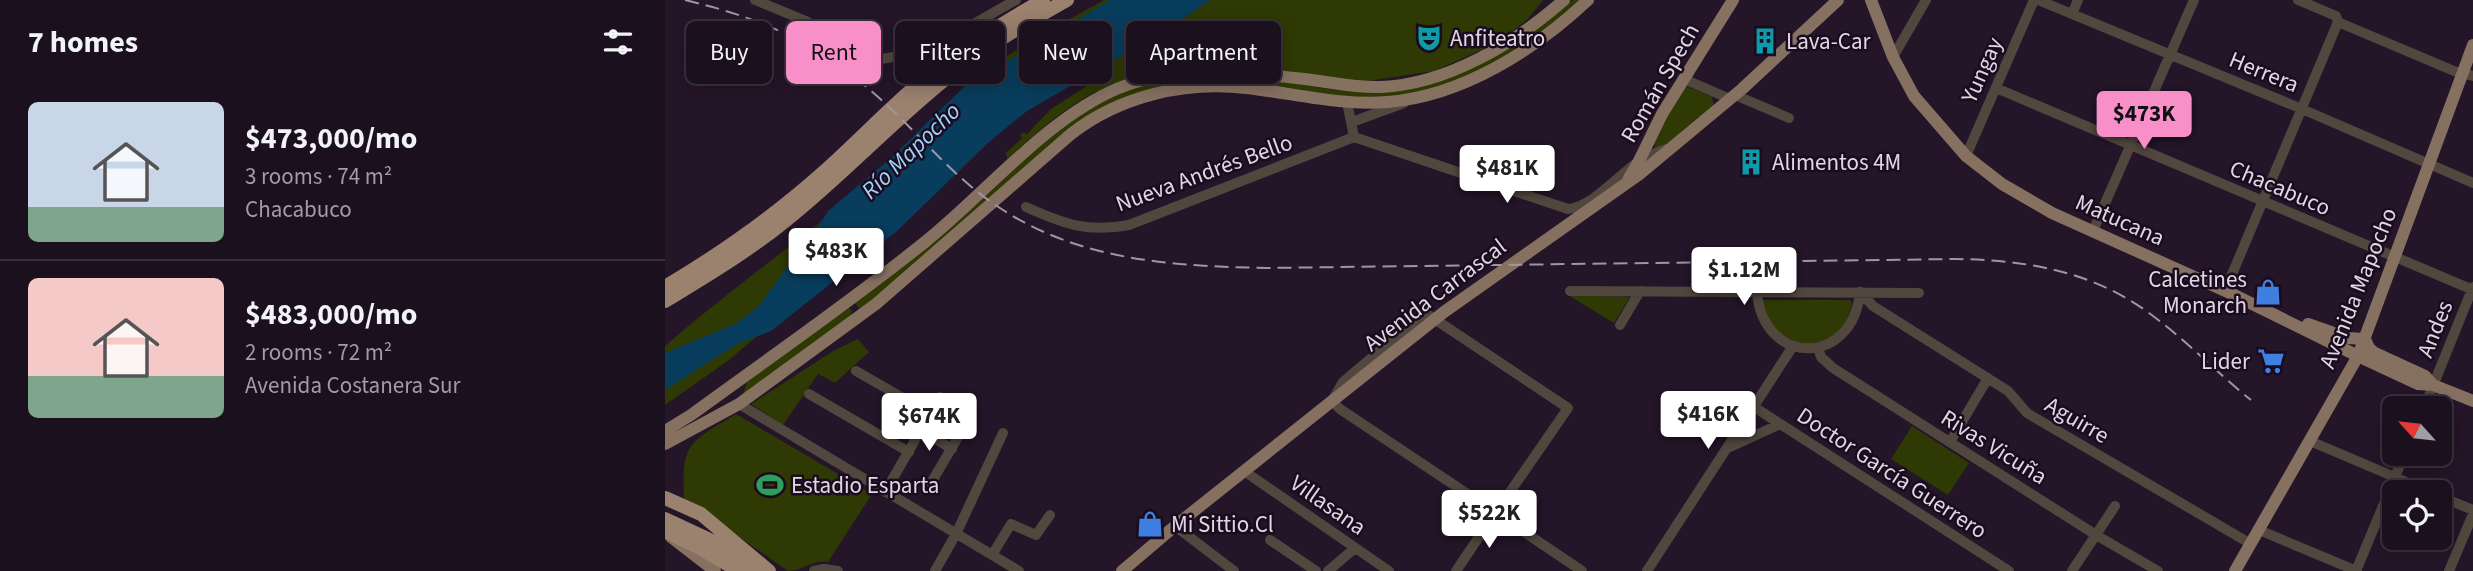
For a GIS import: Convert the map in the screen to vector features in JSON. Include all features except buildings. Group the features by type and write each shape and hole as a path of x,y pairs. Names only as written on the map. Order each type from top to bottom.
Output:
{"highway":[{"path":"665,301 746,250 784,222 976,40 1043,0"},
{"path":"925,87 1067,0"},
{"path":"665,287 764,222 871,137"},
{"path":"665,498 710,520 763,568"},
{"path":"665,519 720,560 763,568"},
{"path":"665,532 739,571"}],"main road":[{"path":"665,431 846,301 947,223 1075,112 1101,97 1132,83 1165,75 1207,71 1260,74 1354,86 1404,84 1443,73 1486,53 1526,30 1565,0"},
{"path":"665,444 739,404 856,319 1071,134 1098,115 1131,100 1197,87 1226,86 1347,102 1387,102 1423,96 1472,78 1514,57 1588,0"},
{"name":"Román Spech","path":"1647,156 1684,79 1733,0"},
{"name":"Avenida Carrascal","path":"1122,571 1470,293 1622,186 1647,156 1674,146 1838,0"},
{"name":"Matucana","path":"1871,0 1893,57 1915,96 1938,127 1966,156 1992,177 2029,201 2284,318 2418,384 2433,385 2473,401"},
{"name":"Avenida Mapocho","path":"2235,571 2358,356 2429,165 2468,75 2473,45"},
{"path":"846,301 855,307 856,319"},
{"path":"2284,318 2349,338 2365,339"},
{"name":"Matucana","path":"2365,339 2375,353 2425,376 2433,385"},
{"path":"739,404 738,388 744,376"},
{"path":"665,506 719,530 778,571"},
{"path":"665,532 684,548 720,560"}],"street":[{"path":"755,0 806,22 867,60 902,55 933,46 961,33 1016,0"},
{"path":"1893,57 1926,0"},
{"name":"Herrera","path":"2036,0 2302,109 2473,183"},
{"name":"Yungay","path":"1966,156 2036,0"},
{"path":"2072,14 2078,0"},
{"path":"2093,231 2194,0"},
{"path":"2225,291 2338,22 2336,16 2298,0"},
{"path":"2338,22 2468,75"},
{"path":"1684,79 1789,118"},
{"name":"Chacabuco","path":"1996,88 2473,289"},
{"path":"1352,122 1423,96"},
{"path":"1347,102 1354,137 1568,209 1577,207 1594,196 1647,156"},
{"name":"Nueva Andrés Bello","path":"1026,207 1062,223 1079,227 1110,228 1129,225 1354,137"},
{"name":"Andes","path":"2429,396 2473,289"},
{"path":"1570,290 1919,293"},
{"path":"1620,324 1640,291"},
{"path":"1757,292 1760,313 1766,326 1776,337 1793,346 1818,348 1836,340 1848,328 1856,314 1860,292"},
{"name":"Aguirre","path":"1860,292 1873,306 2008,391 2027,413 2251,544"},
{"path":"1457,571 1495,513 1568,408 1426,314 1419,317 1343,382 1332,401 1340,409 1495,513 1582,571"},
{"path":"1647,571 1793,346"},
{"name":"Rivas Vicuña","path":"1818,348 1827,364 2096,535 2158,571"},
{"path":"856,371 931,414"},
{"path":"1950,442 1988,378"},
{"path":"810,394 909,452"},
{"path":"885,492 940,397"},
{"path":"739,404 1019,571"},
{"name":"Doctor García Guerrero","path":"1754,407 2009,571"},
{"path":"932,483 971,415"},
{"path":"1728,448 1780,424"},
{"path":"921,430 952,449"},
{"path":"935,571 956,534 1003,433"},
{"path":"2310,441 2402,480"},
{"path":"2259,530 2357,571 2400,466"},
{"name":"Villasana","path":"1244,471 1389,571"},
{"path":"2449,571 2473,512 2452,502"},
{"path":"2073,571 2115,506"},
{"path":"992,555 1011,524 1036,535 1050,515"},
{"path":"1175,526 1234,571"},
{"path":"1270,540 1316,571"},
{"path":"665,544 684,548"},
{"path":"1328,571 1355,548"},
{"path":"814,571 838,571"}],"green space":[{"path":"1104,0 1207,0 1172,21 1126,21 1126,49 1112,57 1112,21 1066,21"},
{"path":"1210,0 1543,0 1528,19 1497,43 1434,71 1361,82 1281,73 1281,21 1180,21"},
{"path":"1572,0 1585,0 1522,51 1437,90 1378,101 1239,85 1107,106 862,312 853,301 1057,128 1079,113 1142,84 1281,84 1281,82 1336,90 1397,91 1549,20"},
{"path":"1019,48 1019,84 1067,84 1015,115 729,360 665,405 665,346 857,192 973,84 1005,84 1005,58"},
{"path":"1126,53 1126,84 1128,84 1099,94 1097,91 1085,98 1061,113 1007,159 1006,153 1022,138 1020,135 1024,132 1026,135 1051,109 1090,84 1112,84 1112,61"},
{"path":"1684,87 1712,97 1714,105 1703,118 1698,117 1681,132 1681,137 1656,150 1653,139"},
{"path":"1568,295 1630,297 1614,323"},
{"path":"1762,300 1850,300 1852,303 1851,312 1843,327 1827,341 1803,345 1773,331"},
{"path":"849,308 852,311 850,317 742,397 747,382 798,342"},
{"path":"858,339 869,352 835,383 818,374 783,425 751,404 833,351"},
{"name":"Estadio Esparta","path":"736,414 872,494 828,562 817,562 788,571 684,498 683,479 687,454 699,438"},
{"path":"1912,426 1969,463 1948,495 1891,459"}],"water":[{"path":"1110,0 1210,0 1180,21 1126,21 1126,54 1112,62 1112,21 1075,21"},
{"name":"Río Mapocho","path":"1019,54 1019,84 1074,84 1027,111 989,142 896,232 771,331 737,344 665,390 665,353 737,323 759,306 790,263 803,250 828,211 891,158 964,87 970,84 1005,84 1005,64"}],"railway":[{"path":"685,0 743,17 818,51 864,85 954,171 997,206 1060,239 1093,249 1161,262 1267,268 1956,259 2033,265 2081,278 2127,299 2175,334 2251,400"}],"place":[{"name":"Anfiteatro","path":"1429,38"},
{"name":"Lava-Car","path":"1765,41"},
{"name":"Alimentos 4M","path":"1751,162"},
{"name":"Calcetines Monarch","path":"2268,292"},
{"name":"Lider","path":"2271,361"},
{"name":"Estadio Esparta","path":"770,485"},
{"name":"Mi Sittio.Cl","path":"1150,524"}]}
